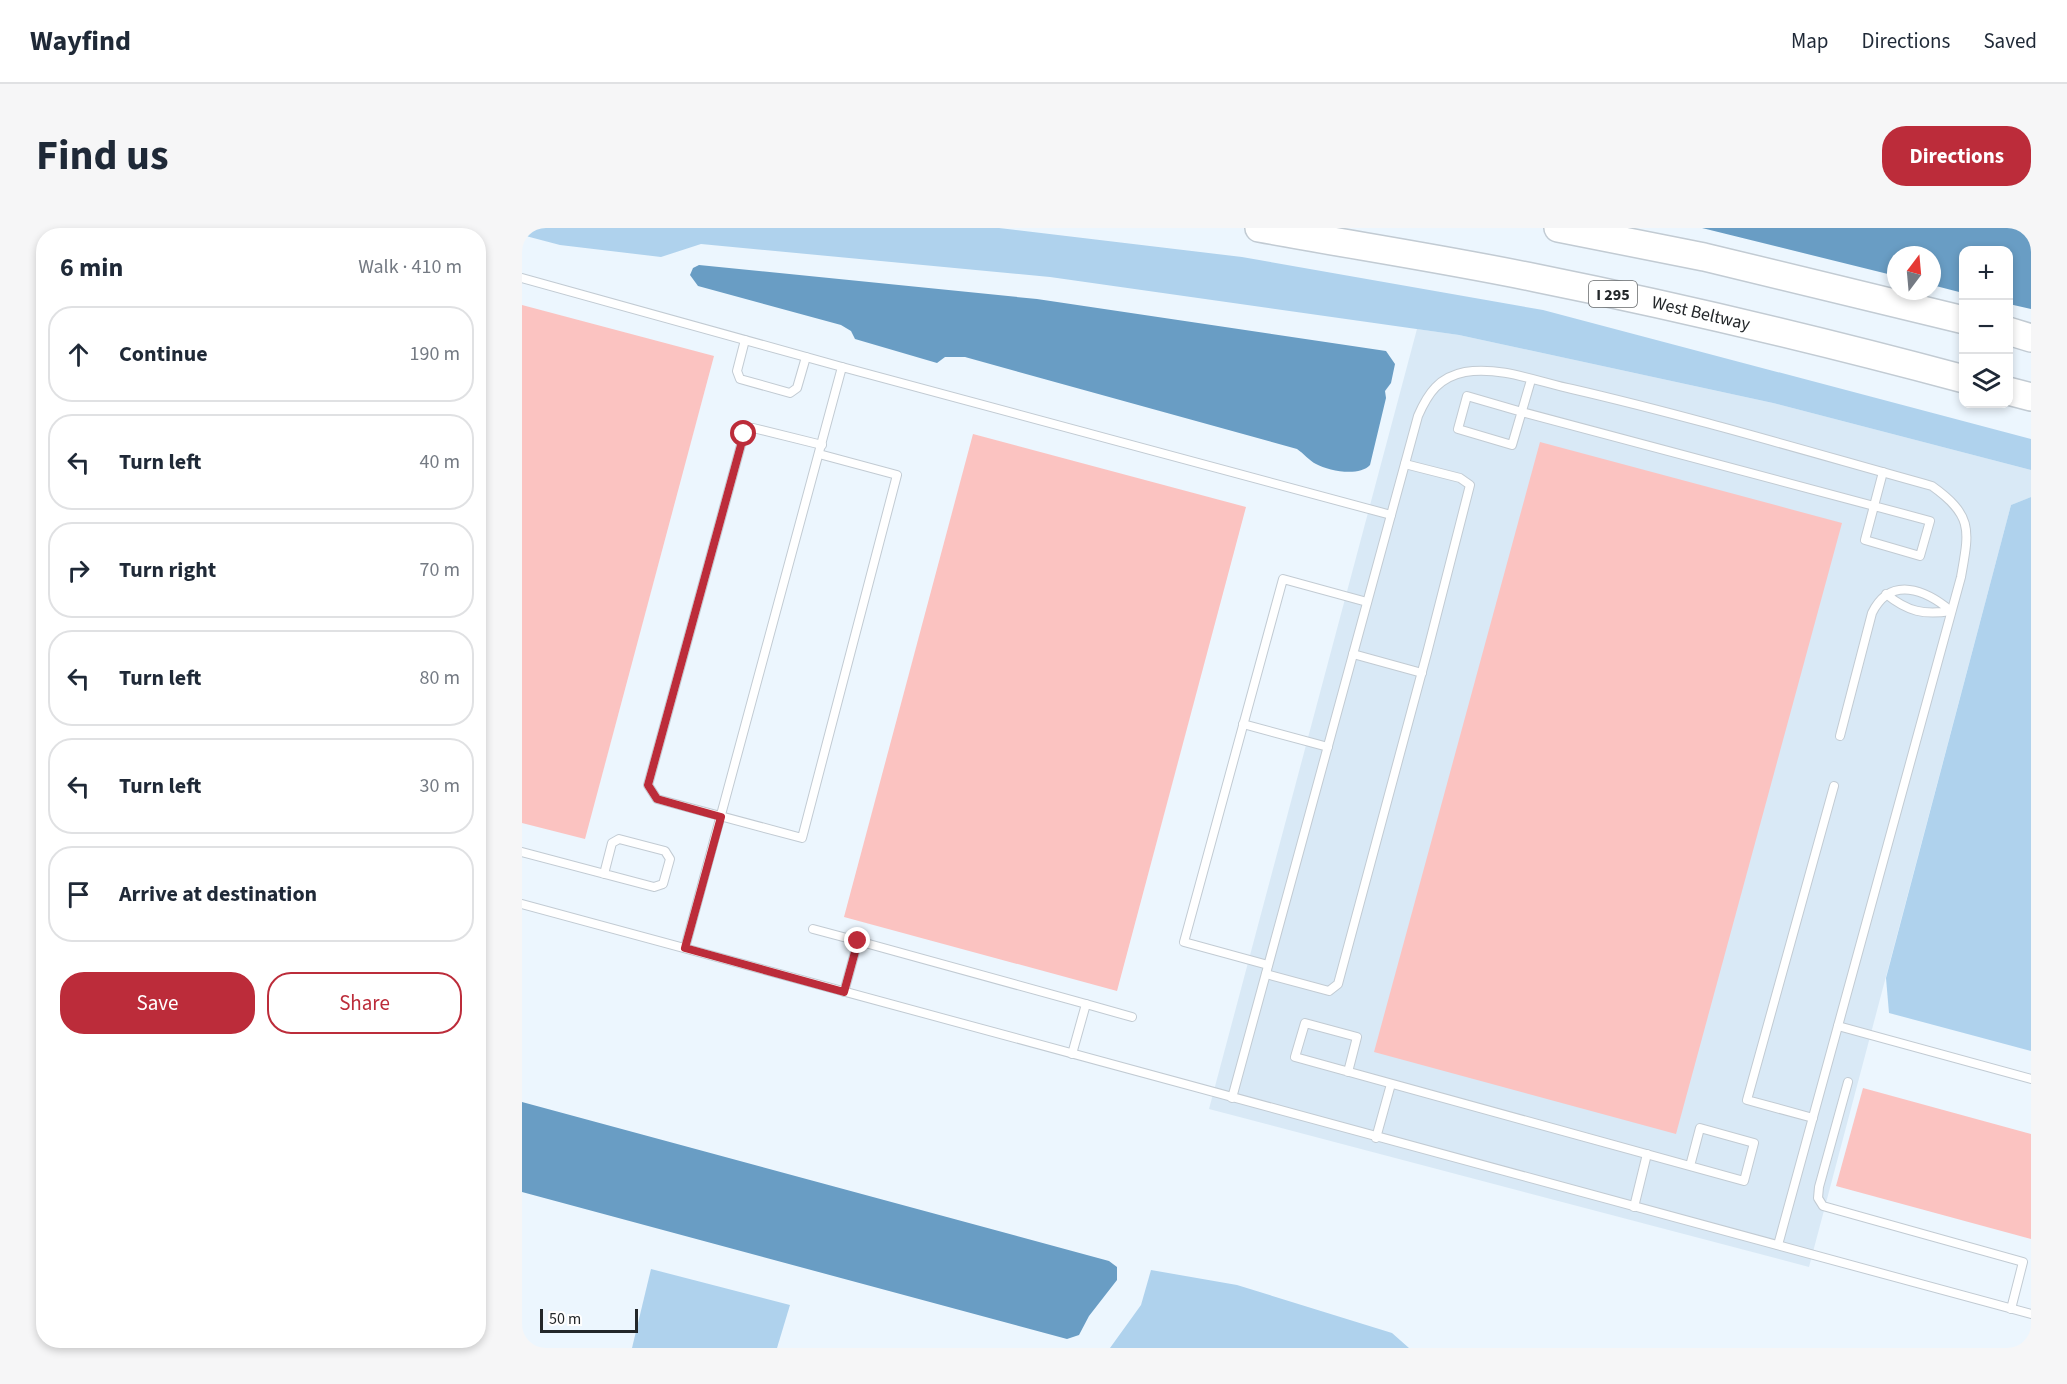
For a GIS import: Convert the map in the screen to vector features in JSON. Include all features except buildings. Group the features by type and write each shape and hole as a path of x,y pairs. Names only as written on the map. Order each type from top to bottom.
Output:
{"highway":[{"name":"West Beltway","path":"1259,228 1627,296 1812,339 1959,378"},
{"path":"1558,228 1704,257 1959,319"},
{"path":"2013,333 2031,338"},
{"path":"2013,392 2031,397"}],"lane":[{"path":"522,278 1391,515"},
{"path":"745,340 737,371 740,379 780,391 790,393 797,388 806,357"},
{"path":"685,948 842,367"},
{"path":"1232,1098 1418,416 1425,400 1435,386 1449,376 1466,372 1488,371 1599,395 1932,486 1948,497 1966,521 1968,538 1951,611 1778,1245"},
{"path":"1531,380 1522,412 1512,445 1458,429 1467,396 1522,412 1874,506 1930,521 1920,556 1865,540 1874,506 1883,472"},
{"path":"819,454 897,475 802,838 657,799 648,785 744,434 753,428 822,445"},
{"path":"1266,974 1329,991 1338,984 1470,485 1461,478 1405,464"},
{"path":"1268,965 1184,942 1243,724 1283,579 1367,602"},
{"path":"1840,736 1872,613 1878,600 1886,594 1907,588 1935,597 1951,611"},
{"path":"1886,594 1901,606 1930,614 1951,611"},
{"path":"1353,654 1422,673"},
{"path":"1243,724 1328,747"},
{"path":"1813,1118 1747,1100 1834,786"},
{"path":"522,853 654,887 663,884 670,859 665,851 619,839 612,843 604,874"},
{"path":"522,904 1376,1138 2031,1314"},
{"path":"813,929 1132,1017"},
{"path":"844,992 858,941"},
{"path":"1072,1054 1086,1004"},
{"path":"1348,1072 1357,1037 1305,1023 1295,1057 1348,1072 1391,1084 1690,1166 1744,1180 1754,1143 1700,1128 1690,1166"},
{"path":"1838,1026 2031,1079"},
{"path":"1848,1082 1819,1187 1818,1198 1823,1206 2027,1263 2011,1309"},
{"path":"1376,1138 1391,1084"},
{"path":"1634,1207 1647,1154"}],"shaded area":[{"path":"522,228 999,228 1242,257 1543,310 2031,439 2031,470 1773,403 1459,335 1050,277 701,244 661,257 560,245 522,235"},
{"path":"1702,228 2031,228 2031,309 2013,305 2013,246 1959,246 1959,292 1941,287 1941,246 1887,246 1887,274"},
{"path":"699,265 1037,299 1386,351 1395,364 1391,383 1385,391 1386,398 1370,465 1359,471 1336,471 1316,464 1297,449 965,357 945,357 937,363 855,339 851,331 841,325 698,286 690,275 693,268"},
{"path":"1417,329 1459,335 1773,403 2031,470 2031,497 2011,505 1809,1267 1209,1109"},
{"path":"2031,497 2031,1051 1889,1013 1886,978 2011,505"},
{"path":"522,1102 1109,1261 1117,1267 1117,1280 1089,1316 1079,1335 1067,1339 522,1192"},
{"path":"651,1269 790,1305 777,1348 632,1348"},
{"path":"1151,1270 1237,1285 1392,1333 1409,1348 1110,1348 1141,1305"}],"route":[{"path":"744,434 648,785 657,799 721,817 685,948 844,992 858,941"}]}
